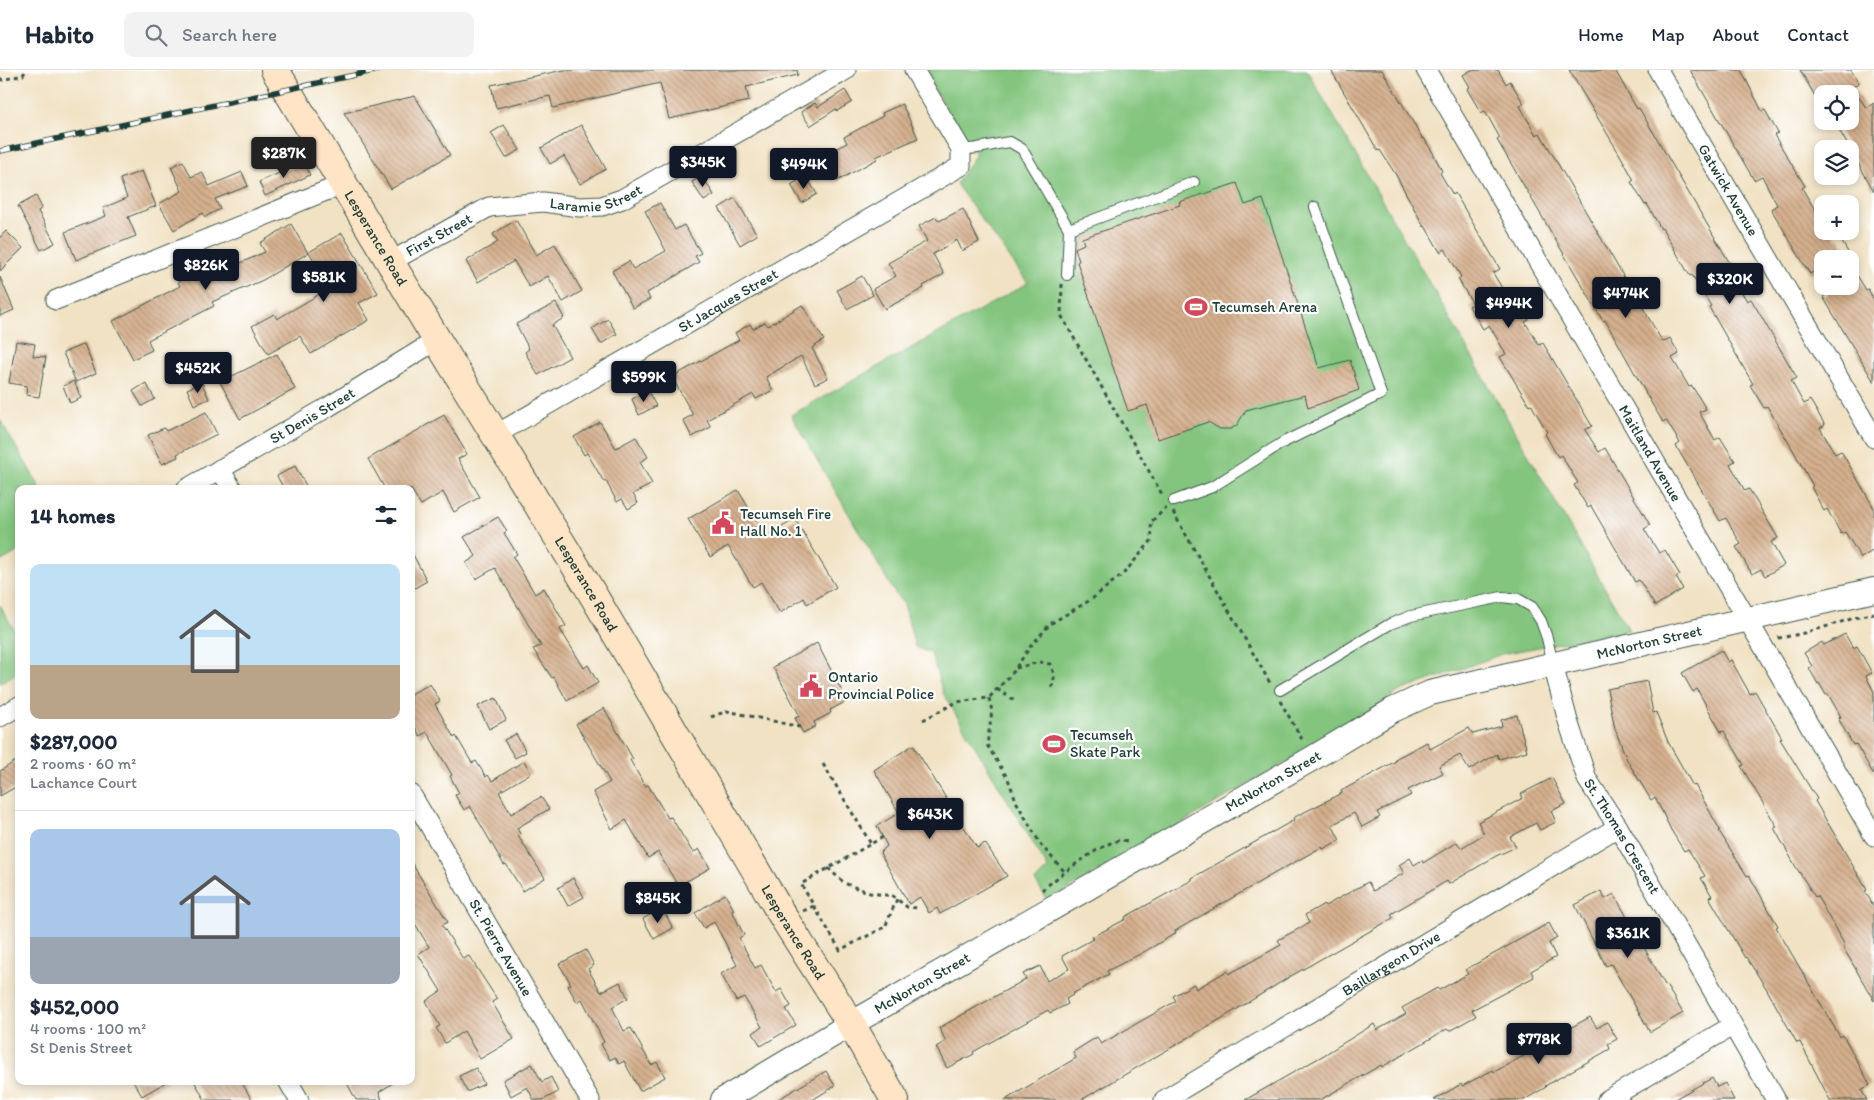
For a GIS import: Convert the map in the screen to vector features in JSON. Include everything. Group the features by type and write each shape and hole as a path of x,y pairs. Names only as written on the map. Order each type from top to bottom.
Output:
{"main road":[{"name":"Lesperance Road","path":"275,70 589,588 784,920 851,1024 894,1100"}],"street":[{"name":"Laramie Street","path":"489,207 543,202 580,208 602,206 622,199 846,70"},
{"path":"914,70 961,158"},
{"name":"Maitland Avenue","path":"1426,70 1874,836"},
{"name":"Gatwick Avenue","path":"1658,70 1874,438"},
{"name":"St Jacques Street","path":"495,435 961,158"},
{"path":"56,300 343,184"},
{"name":"First Street","path":"390,262 489,207"},
{"name":"St Denis Street","path":"192,485 328,407 437,340"},
{"path":"220,468 230,485"},
{"name":"McNorton Street","path":"723,1100 1393,710 1430,692 1874,590"},
{"name":"St. Thomas Crescent","path":"1553,665 1587,779 1618,827 1776,1100"},
{"path":"0,717 15,708"},
{"name":"St. Pierre Avenue","path":"415,801 590,1100"},
{"name":"Baillargeon Drive","path":"1164,1100 1618,827"},
{"path":"1607,1100 1732,1026"},
{"path":"291,1085 300,1100"}],"lane":[{"path":"961,158 973,149 995,143 1010,142 1022,150 1069,229 1065,276"},
{"path":"1069,229 1194,182"},
{"path":"1172,503 1212,487 1282,443 1381,394 1315,207"},
{"path":"1276,690 1390,624 1411,616 1502,597 1518,600 1532,607 1544,629 1553,665"}],"path":[{"path":"0,78 2,80 23,75 26,70"},
{"path":"1065,276 1061,315 1172,503 1306,746"},
{"path":"923,720 957,702 989,698 1011,675 1050,624 1092,599 1125,572 1152,540 1151,522 1172,503"},
{"path":"1015,668 1040,662 1050,664 1054,674 1054,684 1049,692"},
{"path":"997,689 1016,701"},
{"path":"989,698 992,711 987,745 1008,779 1017,803 1041,845 1064,871"},
{"path":"711,717 727,711 800,727"},
{"path":"823,764 871,844"},
{"path":"883,837 800,884 840,950 885,927 897,899"},
{"path":"828,868 844,883 870,893 893,896 907,907 918,908"},
{"path":"784,920 814,906"}],"green space":[{"path":"922,70 1307,70 1629,630 1502,654 1400,691 1300,754 1048,901 1035,881 1048,868 943,693 931,653 915,647 904,604 896,595 791,415 1028,283 956,184 976,154"},
{"path":"0,420 39,485 15,485 15,553 0,562"},
{"path":"0,605 15,632 15,674 0,683"}],"building":[{"path":"564,70 797,70 798,75 746,87 749,101 669,119 660,83 553,108 550,96 496,108 491,85"},
{"path":"1331,70 1382,70 1433,153 1442,171 1440,173 1453,195 1455,193 1500,269 1493,273 1506,295 1513,291 1529,320 1525,322 1539,345 1543,343 1592,426 1585,430 1599,452 1605,448 1650,525 1644,529 1659,553 1665,550 1680,575 1676,577 1683,589 1655,606 1639,580 1635,582 1591,506 1588,508 1574,485 1578,483 1561,455 1558,457 1545,434 1547,432 1531,404 1529,405 1500,357 1506,354 1489,325 1483,329 1469,306 1473,304 1458,279 1461,277 1445,249 1440,252 1424,227 1396,175 1380,150 1378,151"},
{"path":"1471,70 1498,70 1506,84 1510,81 1524,104 1520,106 1536,135 1540,133 1629,286 1632,284 1646,307 1643,308 1659,336 1663,342 1670,338 1679,354 1672,358 1689,387 1692,386 1706,409 1699,412 1715,440 1720,437 1735,461 1730,464 1745,491 1749,489 1778,538 1771,542 1784,565 1765,576 1761,569 1752,574 1736,547 1741,544 1726,518 1720,521 1676,446 1680,443 1666,420 1663,422 1605,320 1603,321 1497,140 1500,138 1485,111 1481,113 1467,89 1470,87 1463,75"},
{"path":"1569,70 1615,70 1738,277 1734,279 1747,301 1751,299 1797,378 1791,381 1804,404 1810,400 1825,425 1820,428 1835,454 1841,451 1874,508 1874,550 1861,558 1845,532 1841,534 1827,509 1824,511 1811,487 1813,486 1793,450 1767,406 1764,408 1750,385 1753,384 1709,307 1711,306 1692,275 1690,276 1647,204 1645,205 1631,182 1634,180"},
{"path":"1690,70 1741,70 1762,111 1765,110 1778,133 1774,135 1805,186 1802,188 1814,208 1814,240 1841,240 1847,250 1814,250 1814,272 1810,274 1771,209 1777,205 1762,176 1754,180"},
{"path":"1800,70 1851,70 1859,83 1856,85 1814,85 1814,94"},
{"path":"845,90 852,102 837,111 836,109 810,126 801,112 815,103 818,107"},
{"path":"415,96 450,155 391,189 344,113"},
{"path":"1859,97 1866,108 1874,103 1874,191 1859,165 1859,140 1845,140 1839,130 1859,130"},
{"path":"902,104 918,138 876,157 877,159 837,181 823,155 847,143 844,137 883,116 882,113"},
{"path":"504,125 520,150 506,158 491,133"},
{"path":"581,125 606,169 580,184 564,156 550,164 541,148"},
{"path":"183,161 191,177 202,172 209,186 242,172 248,186 215,199 220,209 205,217 203,213 174,230 159,204 182,191 171,167"},
{"path":"304,162 310,175 265,196 259,182"},
{"path":"142,171 156,206 128,217 136,236 76,260 65,232 106,216 103,208 127,198 120,179"},
{"path":"702,176 714,195 704,201 692,182"},
{"path":"806,176 817,194 802,203 791,185"},
{"name":"Tecumseh Arena","path":"1237,183 1245,205 1263,199 1319,368 1350,360 1359,390 1308,408 1305,395 1246,410 1237,425 1231,429 1220,429 1208,422 1158,439 1147,405 1128,411 1077,262 1079,261 1075,248 1084,244 1082,238 1180,205 1179,202"},
{"path":"36,196 42,208 38,211 55,243 41,250 18,206"},
{"path":"735,198 757,235 740,245 719,208"},
{"path":"660,203 675,230 684,225 701,253 695,256 699,262 647,293 650,299 633,308 612,271 629,261 633,269 666,251 645,211"},
{"path":"963,209 979,242 962,251 957,240 933,254 944,274 923,286 924,288 885,309 873,289 896,276 888,263 927,241 919,226 936,217 939,221"},
{"path":"516,220 536,255 555,244 582,291 563,302 548,276 529,287 514,261 478,282 466,261 498,242 493,234"},
{"path":"291,224 308,253 263,280 212,302 214,306 148,340 152,350 133,359 113,321 180,286 178,282 196,272 196,274 222,263 225,270 265,252 260,243"},
{"path":"6,231 23,248 0,271 0,237"},
{"path":"342,233 378,293 359,303 369,320 311,354 300,336 268,354 252,326 274,314 277,319 330,288 309,252"},
{"path":"862,276 873,295 847,309 837,290"},
{"path":"0,277 14,310 0,316"},
{"path":"1859,279 1866,290 1868,289 1874,300 1874,382 1823,297 1826,295 1859,295"},
{"path":"556,303 564,318 552,325 570,357 538,375 525,352 529,349 516,324"},
{"path":"802,305 824,340 812,348 828,378 815,384 801,356 766,377 773,390 756,399 753,394 707,420 711,427 692,437 683,420 693,415 672,377 739,340 735,333 750,324 753,329 765,322 768,326"},
{"path":"608,319 617,334 601,344 592,329"},
{"path":"16,341 35,344 33,356 46,357 39,397 26,395 27,386 9,383"},
{"path":"84,344 96,373 76,382 63,353"},
{"path":"277,354 295,389 240,419 220,382"},
{"path":"74,381 81,398 70,403 63,386"},
{"path":"146,383 155,399 142,406 133,391"},
{"path":"202,383 209,399 194,405 187,389"},
{"path":"648,391 656,406 639,415 632,399"},
{"path":"206,412 217,434 177,454 178,457 162,464 148,435 164,428 166,431"},
{"path":"444,415 467,454 458,459 480,497 454,512 443,492 421,505 415,495 415,485 383,485 368,459"},
{"path":"600,422 616,448 636,437 648,457 640,462 652,484 633,494 638,503 628,509 622,499 617,502 606,481 604,482 587,453 584,455 574,437"},
{"path":"295,466 306,485 282,485 277,476"},
{"path":"738,490 766,537 795,519 836,587 807,604 804,598 780,613 761,582 753,587 728,546 710,557 688,519"},
{"path":"498,517 507,531 504,533 517,554 513,557 535,594 544,588 566,626 560,629 584,668 588,665 598,683 567,701 554,677 552,678 533,649 541,646 495,568 476,579 466,563 476,556 464,537"},
{"path":"415,558 427,581 415,588"},
{"path":"1845,634 1853,648 1857,646 1872,673 1866,676 1874,692 1874,775 1856,744 1853,745 1838,718 1841,717 1828,694 1826,695 1818,684 1809,668 1812,666 1804,653 1822,642 1824,645"},
{"name":"Ontario Provincial Police","path":"817,643 847,701 830,710 831,713 814,722 816,726 803,733 795,718 800,716 773,667"},
{"path":"1721,650 1728,662 1731,660 1750,694 1755,691 1782,738 1780,739 1817,799 1815,801 1867,890 1865,891 1874,907 1874,1001 1817,896 1815,897 1796,867 1774,828 1777,827 1741,766 1744,765 1724,731 1721,732 1697,689 1693,692 1682,673"},
{"path":"1647,681 1653,713 1656,712 1668,742 1693,786 1695,785 1719,831 1747,876 1749,875 1778,926 1776,927 1840,1037 1843,1035 1870,1085 1861,1090 1867,1100 1830,1100 1800,1042 1797,1043 1766,988 1745,958 1709,897 1712,896 1701,878 1705,876 1688,849 1684,851 1671,830 1655,797 1651,800 1627,760 1615,729 1607,689"},
{"path":"430,684 440,701 435,704 454,738 456,736 472,763 476,761 486,777 488,775 492,781 524,761 531,773 499,792 511,814 541,797 549,809 517,828 520,834 518,836 545,878 523,891 506,864 504,865 470,806 464,810 455,795 459,793 450,776 452,775 427,732 420,736 415,727 415,692"},
{"path":"496,698 506,720 489,729 478,706"},
{"path":"604,708 633,759 630,760 645,786 648,785 668,818 671,817 693,853 699,849 710,868 678,886 658,852 648,858 626,820 612,829 593,792 610,782 576,724"},
{"path":"1517,715 1527,751 1499,759 1497,754 1469,770 1460,755 1439,766 1443,773 1408,790 1411,795 1377,812 1380,817 1362,827 1354,813 1332,825 1340,840 1323,849 1322,847 1275,873 1175,931 1176,933 1142,953 1107,971 1109,974 1066,999 1068,1004 1050,1013 1048,1010 947,1068 936,1047 946,1041 939,1028 1026,979 1023,974 1040,966 1047,981 1069,969 1062,956 1126,919 1125,917 1294,820 1293,818 1342,793 1341,791 1427,742 1430,749 1469,728 1473,734 1502,726 1501,720"},
{"path":"516,734 526,752 515,758 504,740"},
{"path":"913,745 977,848 985,843 1007,876 940,914 937,908 929,913 920,897 909,904 880,853 887,846 877,826 899,813 874,770"},
{"path":"15,762 15,787 0,796 0,771"},
{"path":"1552,778 1566,804 1551,811 1556,822 1540,830 1536,823 1510,837 1516,847 1496,856 1449,884 1447,881 1391,914 1393,918 1081,1100 1005,1100 1076,1058 1073,1052 1097,1037 1101,1044 1176,1001 1173,996 1194,984 1196,989 1227,971 1229,974 1281,945 1278,940 1309,923 1305,915 1324,904 1325,906 1368,882 1373,891 1404,873 1399,865 1410,858 1414,865 1422,860 1423,863 1457,842 1461,848 1484,834 1478,822 1523,798 1521,794"},
{"path":"415,868 448,922 442,925 463,959 469,956 497,999 492,1002 514,1039 480,1059 464,1031 445,1043 436,1028 440,1026 426,1001 441,991 418,954 429,947 415,924"},
{"path":"573,878 584,897 568,906 558,888"},
{"path":"1601,891 1605,899 1614,894 1665,985 1683,1013 1650,1032 1611,964 1606,966 1575,905"},
{"path":"725,894 744,935 739,938 755,968 761,965 776,992 781,989 791,1006 786,1009 796,1025 761,1046 753,1033 762,1027 744,997 736,1001 721,974 737,965 714,922 704,928 695,913"},
{"path":"662,908 673,928 654,939 643,919"},
{"path":"1549,923 1557,938 1549,943 1556,957 1531,971 1534,977 1472,1010 1476,1016 1449,1031 1447,1029 1320,1100 1245,1100 1374,1024 1377,1030 1406,1014 1402,1008 1437,988 1439,990 1468,974 1465,970"},
{"path":"586,950 594,965 588,969 601,992 620,982 628,998 612,1007 624,1031 631,1028 651,1065 657,1062 665,1077 640,1091 624,1061 619,1064 615,1057 610,1060 601,1044 604,1042 582,999 577,1002 568,986 571,984 559,964"},
{"path":"1590,1017 1597,1028 1607,1022 1617,1039 1608,1044 1610,1049 1524,1100 1434,1100 1461,1084 1462,1086 1493,1070 1494,1072 1540,1047 1538,1044"},
{"path":"532,1064 542,1082 551,1077 558,1092 543,1100 534,1100 527,1087 511,1096 503,1080"},
{"path":"476,1068 484,1084 467,1092 459,1076"},
{"path":"826,1071 835,1086 812,1100 777,1100"},
{"path":"1712,1078 1717,1087 1725,1083 1734,1100 1673,1100"},
{"path":"135,1085 161,1085 142,1096"},
{"path":"196,1085 243,1085 252,1100 205,1100"},
{"path":"348,1085 390,1085 379,1092 382,1100 356,1100"}],"railway":[{"path":"0,151 378,70"}],"place":[{"name":"Tecumseh Arena","path":"1196,307"},
{"name":"Tecumseh Fire Hall No. 1","path":"723,523"},
{"name":"Ontario Provincial Police","path":"811,686"},
{"name":"Tecumseh Skate Park","path":"1054,744"}]}
